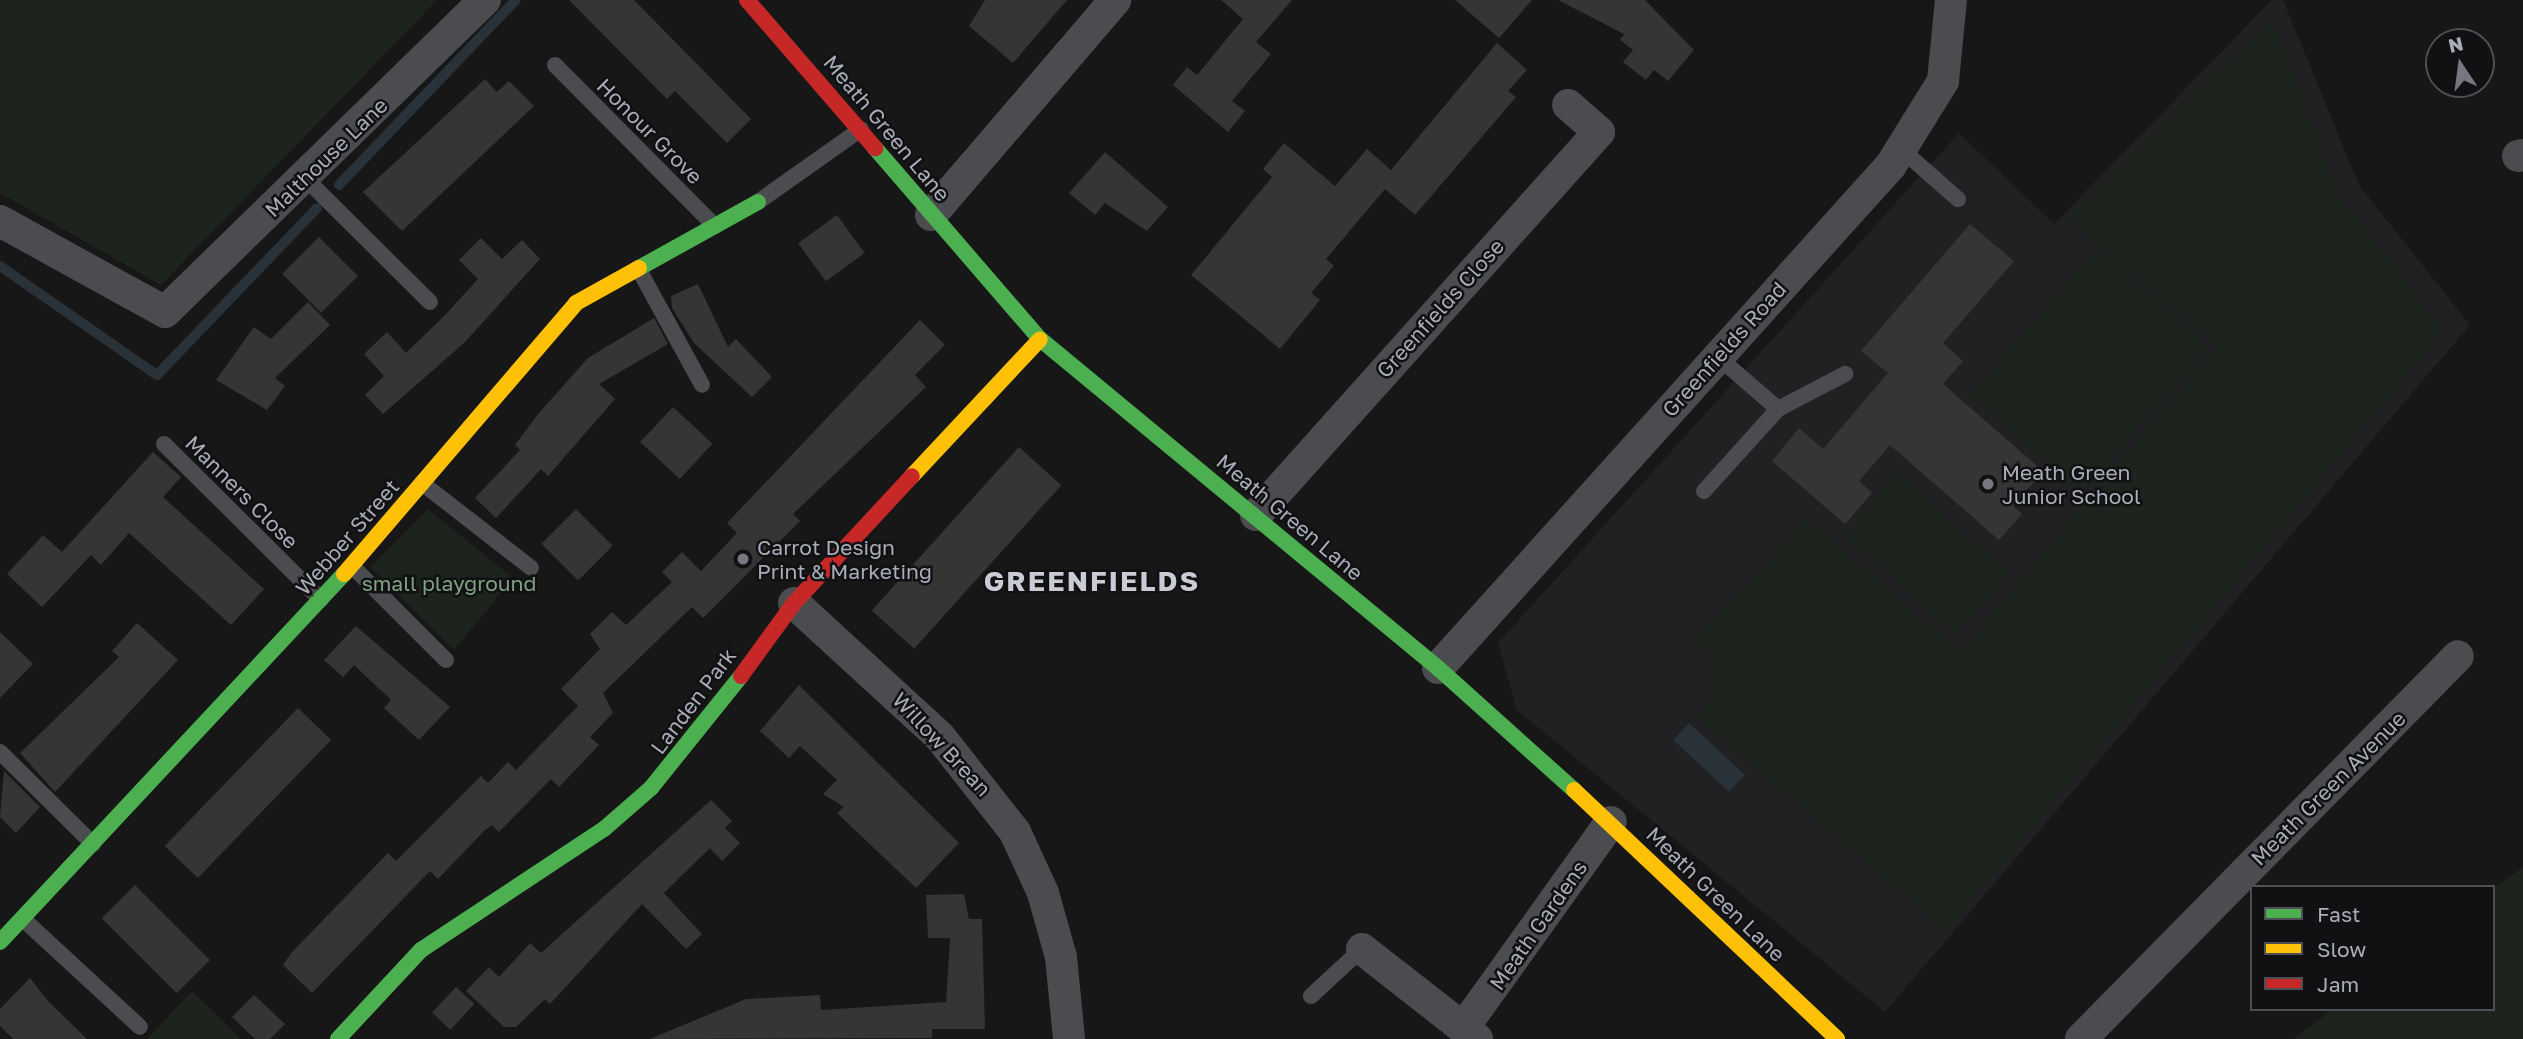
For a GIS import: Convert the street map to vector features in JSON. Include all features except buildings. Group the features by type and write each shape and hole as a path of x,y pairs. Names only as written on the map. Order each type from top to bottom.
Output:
{"street":[{"name":"Malthouse Lane","path":"0,221 165,312 485,0"},
{"name":"Meath Green Lane","path":"747,0 862,128 932,215 1040,339 1438,668 1611,822 1837,1039"},
{"path":"932,215 1115,0"},
{"name":"Greenfields Road","path":"1438,668 1901,149 1943,81 1951,0"},
{"name":"Greenfields Close","path":"1256,515 1599,132 1568,105"},
{"name":"Webber Street","path":"0,942 352,566 576,303 636,266 758,202"},
{"name":"Landen Park","path":"348,1035 421,950 604,829 651,788 691,745 794,603 1040,339"},
{"name":"Willow Brean","path":"794,603 940,737 1016,832 1043,892 1061,957 1069,1039"},
{"name":"Meath Green Avenue","path":"2081,1039 2458,656"},
{"name":"Meath Gardens","path":"1362,949 1470,1033 1611,822"}],"lane":[{"name":"Honour Grove","path":"555,65 715,226"},
{"path":"758,202 862,128"},
{"path":"1901,149 1958,199"},
{"path":"305,178 430,302"},
{"path":"636,266 702,385"},
{"path":"1718,357 1778,409"},
{"path":"1704,491 1778,409 1844,374"},
{"name":"Manners Close","path":"164,444 321,600"},
{"path":"422,483 531,568"},
{"path":"352,566 446,660"},
{"path":"0,752 93,844"},
{"path":"23,919 140,1027"},
{"name":"Meath Gardens","path":"1311,996 1362,949"}],"shaded area":[{"name":"Meath Green Junior School","path":"2272,0 2283,0 2359,185 2470,325 1885,1012 1517,710 1498,643 1959,133 2054,224"},
{"path":"1689,723 1745,775 1729,792 1673,740"}],"green space":[{"path":"0,0 437,0 161,285 0,193"},
{"path":"2273,16 2338,192 2444,331 1946,932 1696,717 1708,704 1707,649 1694,641 1807,518 1960,651 2217,345 2067,219"},
{"path":"2097,248 2210,346 2082,494 1969,395"},
{"path":"1898,473 2010,574 1955,635 1843,534"},
{"name":"small playground","path":"428,509 513,578 454,650 370,567"},
{"path":"2523,867 2523,1039 2294,1039 2330,1011 2495,1011 2495,888"},
{"path":"192,991 241,1039 147,1039"}],"waterway":[{"path":"339,185 516,0"},
{"path":"0,266 157,375 317,208"}],"traffic: fast":[{"path":"875,148 1040,339 1438,668 1574,790"},
{"path":"639,268 758,202"},
{"path":"0,942 344,574"},
{"path":"338,1039 421,950 604,829 651,788 741,676"}],"traffic: slow":[{"path":"344,574 576,303 639,268"},
{"path":"912,476 1040,339"},
{"path":"1574,790 1837,1039"}],"traffic: jam":[{"path":"747,0 875,148"},
{"path":"741,676 794,603 912,476"}],"place":[{"name":"Meath Green Junior School","path":"1988,484"},
{"name":"Carrot Design Print & Marketing","path":"743,559"}],"district":[{"name":"GREENFIELDS","path":"1092,581"}]}
